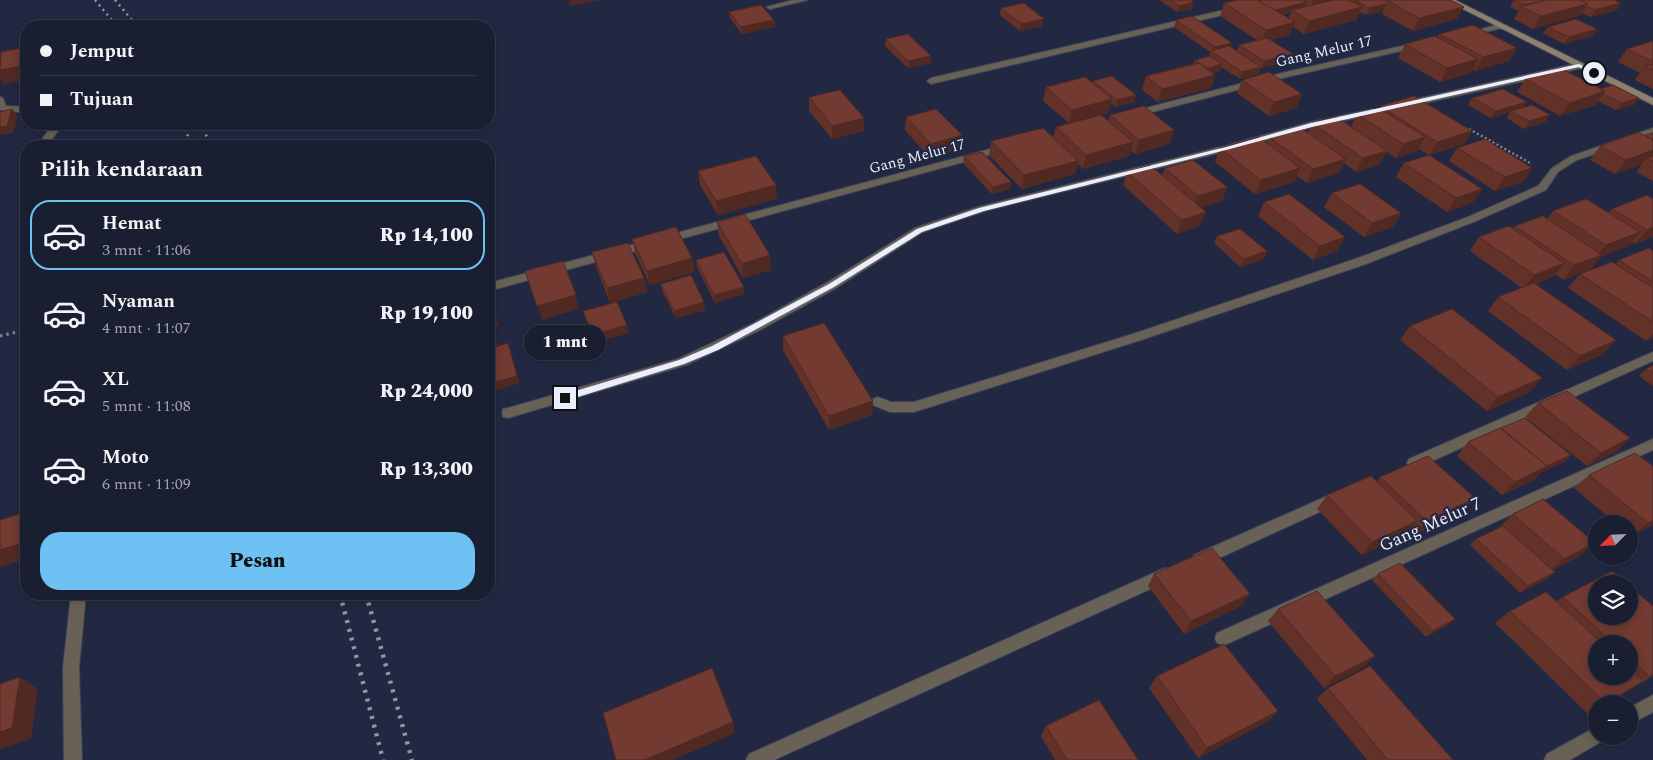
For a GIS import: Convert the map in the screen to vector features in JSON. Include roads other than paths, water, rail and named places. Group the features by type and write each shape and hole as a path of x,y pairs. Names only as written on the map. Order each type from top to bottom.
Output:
{"street":[{"path":"770,7 804,0"},
{"path":"1449,0 1653,102"},
{"path":"930,81 1246,7"},
{"path":"1452,37 1500,26"},
{"name":"Gang Melur 17","path":"1126,116 1286,75 1432,41"},
{"path":"1399,106 1579,66"},
{"path":"0,100 2,108 20,110"},
{"path":"508,413 690,359 756,327 832,285 919,230 982,209 1228,148 1311,125 1379,110"},
{"path":"878,402 890,407 914,407 1159,330 1362,261 1472,219 1542,188 1562,164 1574,158 1653,132"},
{"name":"Gang Melur 17","path":"495,285 1012,146"},
{"path":"1398,470 1653,356"},
{"name":"Gang Melur 7","path":"1223,638 1653,444"},
{"path":"755,760 1344,495"},
{"path":"73,760 71,668 77,600"},
{"path":"1638,712 1653,703"},
{"path":"1553,760 1588,740"}],"railway":[{"path":"95,0 112,20"},
{"path":"115,0 132,20"},
{"path":"185,130 190,140"},
{"path":"203,130 209,140"},
{"path":"342,600 383,760"},
{"path":"368,600 412,760"}]}
